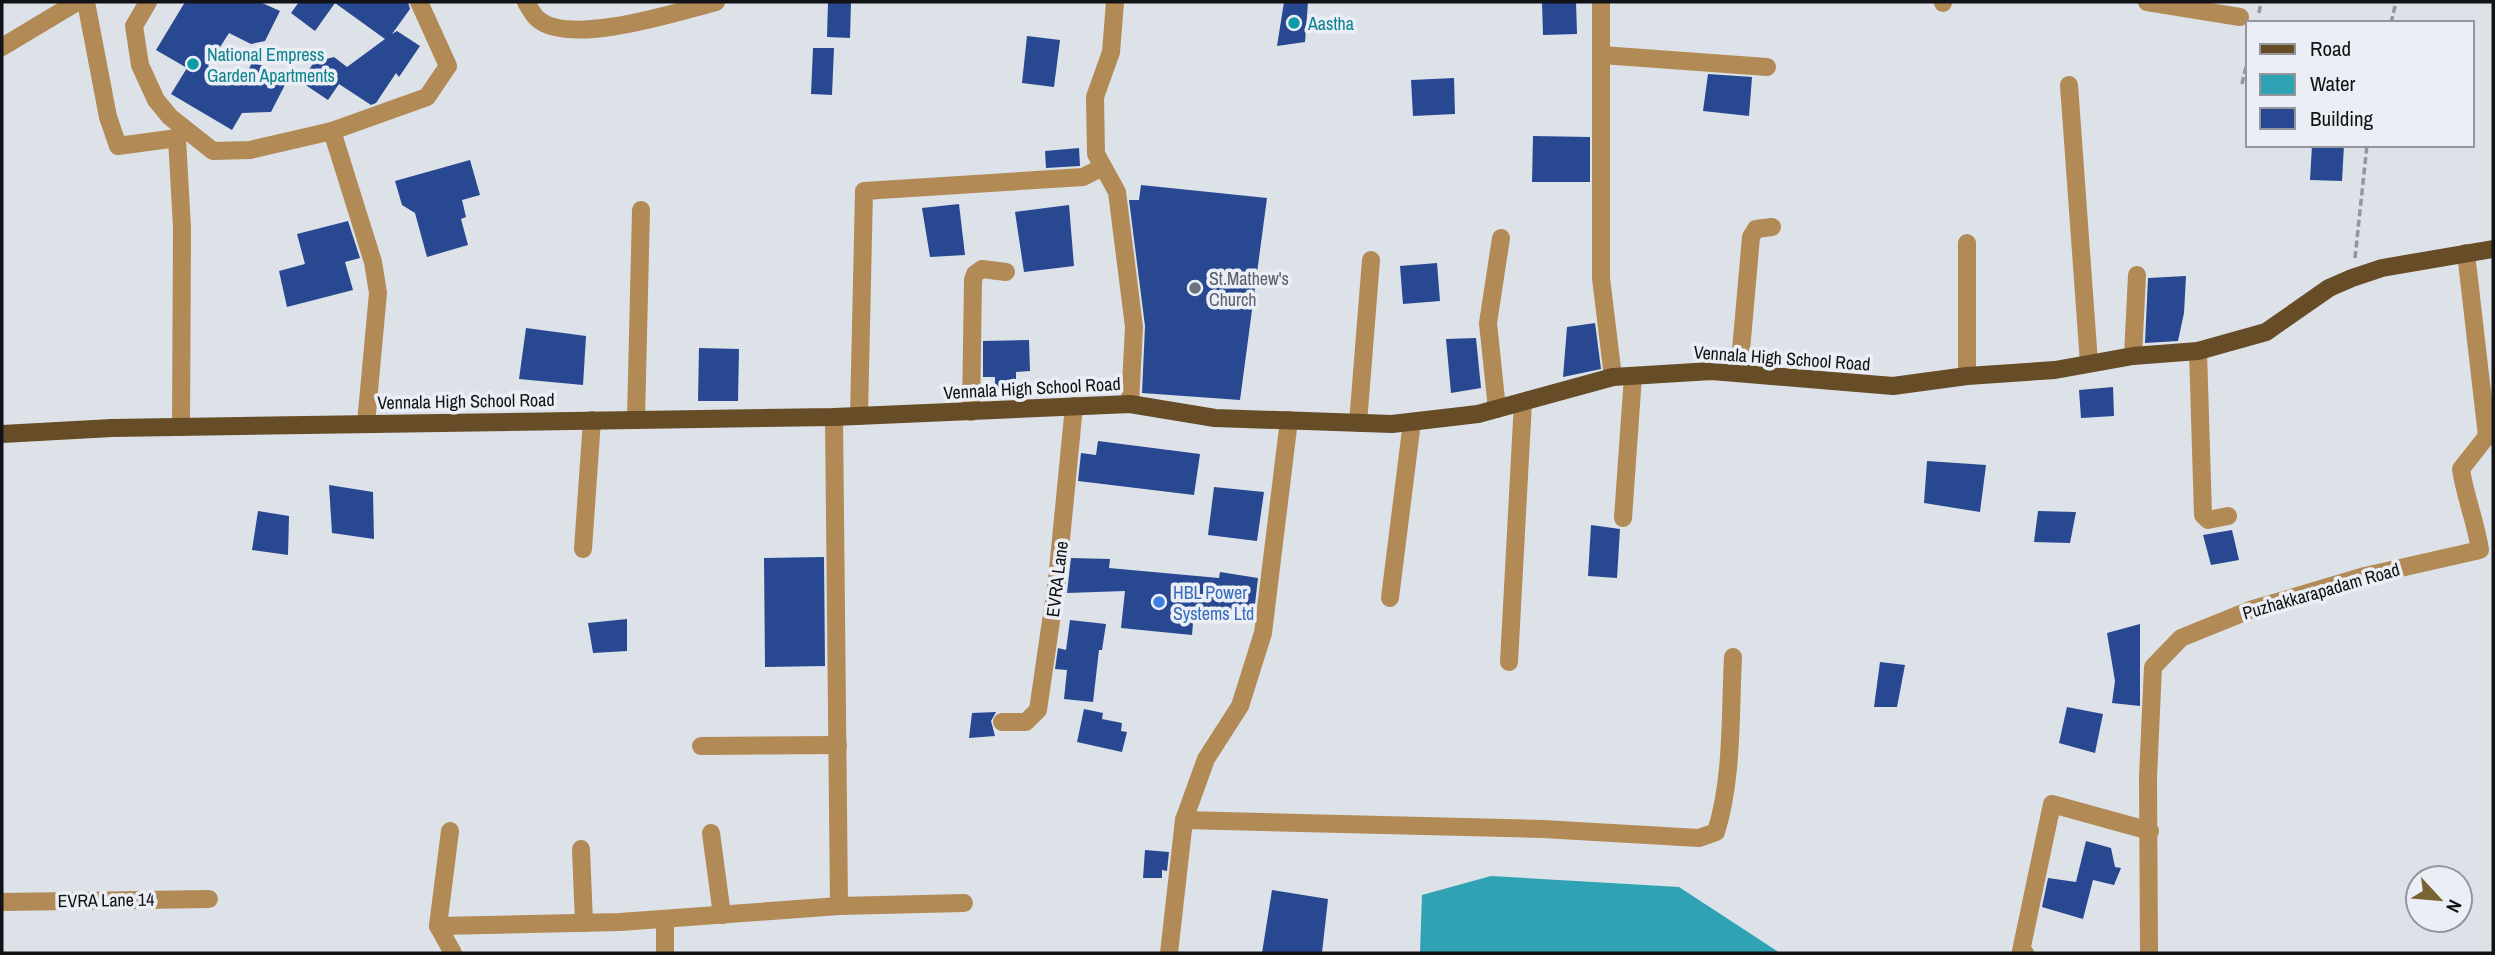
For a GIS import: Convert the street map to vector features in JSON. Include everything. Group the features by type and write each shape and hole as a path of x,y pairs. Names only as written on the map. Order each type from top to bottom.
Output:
{"main road":[{"name":"Vennala High School Road","path":"2,434 366,423 834,417 1130,404 1215,418 1412,422 1497,409 1613,377 1712,371 1894,386 1967,376 2055,370 2133,356 2197,351 2266,332 2329,288 2352,278 2382,268 2493,249"}],"street":[{"path":"2,47 76,2"},
{"path":"86,2 108,117 118,146 177,138 182,228 181,427"},
{"path":"148,2 134,26 140,65 156,100 170,117 213,151 250,150 332,131 427,97 448,66 419,2"},
{"path":"526,2 538,20 555,27 575,29 602,29 716,2"},
{"path":"1115,2 1111,52 1095,97 1096,154 1116,192 1134,327 1130,404"},
{"path":"1601,2 1601,278 1613,377"},
{"path":"2147,2 2240,17"},
{"path":"1602,55 1767,68"},
{"path":"2069,85 2089,363"},
{"path":"332,131 373,262 378,293 366,423"},
{"path":"859,416 864,191 1083,177 1103,167"},
{"path":"636,419 641,210"},
{"path":"1739,373 1751,237 1756,229 1772,227"},
{"path":"1497,409 1488,323 1501,238"},
{"path":"1967,243 1967,376"},
{"name":"Puzhakkarapadam Road","path":"2149,953 2148,777 2153,667 2181,638 2250,610 2365,576 2480,550 2476,521 2465,495 2460,469 2487,436 2466,253"},
{"path":"1358,423 1371,260"},
{"path":"971,412 973,280 975,274 982,270 1006,272"},
{"path":"2133,356 2137,275"},
{"path":"2197,351 2203,515 2208,520 2228,516"},
{"path":"1623,518 1633,376"},
{"path":"1509,662 1523,402"},
{"name":"EVRA Lane","path":"1002,722 1026,722 1038,710 1057,580 1074,406"},
{"path":"834,417 839,906"},
{"path":"583,549 592,420"},
{"path":"1169,953 1184,820 1206,759 1240,706 1262,633 1289,421"},
{"path":"1390,598 1412,422"},
{"path":"1184,820 1544,829 1699,838 1716,832 1720,818 1729,741 1733,657"},
{"path":"701,746 838,745"},
{"path":"2025,953 2021,951 2052,804 2150,831"},
{"path":"450,831 438,926 453,953"},
{"path":"711,833 722,915"},
{"path":"582,849 584,923"},
{"name":"EVRA Lane 14","path":"2,902 209,899"},
{"path":"438,926 584,923 839,906 964,903"},
{"path":"665,919 665,953"}],"path":[{"path":"2391,21 2396,2"},
{"path":"2242,84 2246,67"},
{"path":"2352,278 2367,147"}],"water":[{"path":"1491,876 1679,887 1780,953 1420,953 1422,895"}],"building":[{"name":"National Empress Garden Apartments","path":"185,2 260,2 280,11 265,41 251,44 229,33 208,66 241,84 253,61 288,79 271,112 242,113 232,130 171,94 187,68 156,50"},
{"name":"National Empress Garden Apartments","path":"299,2 408,2 410,9 392,34 397,31 420,46 399,77 396,73 376,103 371,105 339,84 328,100 301,82 314,62 334,57 347,67 385,39 335,3 315,31 291,13"},
{"path":"828,2 851,2 850,38 827,37"},
{"name":"Aastha","path":"1284,2 1308,2 1305,42 1277,46"},
{"path":"1576,2 1577,34 1543,35 1542,3"},
{"path":"1027,36 1060,40 1054,87 1022,83"},
{"path":"813,48 834,48 832,95 811,94"},
{"path":"1708,74 1752,77 1749,116 1703,111"},
{"path":"1454,78 1455,114 1413,116 1411,80"},
{"path":"1533,136 1590,137 1590,182 1532,182"},
{"path":"2312,147 2344,147 2342,181 2310,180"},
{"path":"1079,148 1080,166 1046,168 1045,151"},
{"path":"470,160 480,195 462,200 466,217 461,219 468,245 427,257 415,213 402,205 395,181"},
{"name":"St.Mathew's Church","path":"1141,185 1267,198 1240,400 1142,393 1145,326 1129,200 1139,200"},
{"path":"959,204 965,255 930,257 922,208"},
{"path":"1069,205 1074,266 1024,272 1015,212"},
{"path":"348,221 360,258 345,262 353,290 287,307 279,271 305,264 297,234"},
{"path":"1437,263 1440,301 1403,304 1400,266"},
{"path":"2186,276 2184,313 2178,341 2145,343 2148,278"},
{"path":"1595,323 1601,369 1563,377 1567,327"},
{"path":"526,328 586,336 583,385 519,379"},
{"path":"1476,338 1481,388 1451,393 1446,339"},
{"path":"1029,340 1030,371 1016,372 1016,392 995,392 995,377 983,377 983,341"},
{"path":"699,348 739,349 738,401 698,401"},
{"path":"2113,387 2114,416 2081,418 2079,390"},
{"path":"1098,441 1200,454 1194,495 1078,481 1081,453 1096,455"},
{"path":"1927,461 1986,465 1980,512 1924,503"},
{"path":"329,485 373,492 374,539 332,533"},
{"path":"1214,487 1264,492 1257,541 1208,535"},
{"path":"258,511 289,516 288,555 252,550"},
{"path":"2038,511 2076,512 2070,543 2034,542"},
{"path":"1591,525 1620,529 1617,578 1588,576"},
{"path":"2232,530 2239,560 2211,565 2203,535"},
{"path":"824,557 825,666 765,667 764,558"},
{"path":"1071,558 1110,559 1109,568 1219,578 1220,572 1258,578 1253,621 1194,611 1192,635 1121,628 1125,591 1067,593"},
{"path":"627,619 627,651 593,653 588,623"},
{"path":"1070,620 1106,624 1102,650 1099,650 1093,702 1064,699 1067,670 1055,669 1058,648 1066,650"},
{"path":"2140,624 2140,706 2112,703 2115,681 2107,633"},
{"path":"1880,662 1905,665 1897,707 1874,707"},
{"path":"2067,707 2103,714 2095,753 2059,743"},
{"path":"1084,709 1103,713 1102,719 1122,723 1121,731 1127,732 1122,752 1077,742"},
{"path":"996,712 991,721 995,736 969,738 972,713"},
{"path":"2086,841 2111,848 2115,867 2121,868 2114,885 2093,880 2083,919 2042,907 2048,878 2076,882"},
{"path":"1145,850 1169,852 1167,871 1162,870 1162,878 1143,878"},
{"path":"1272,890 1328,899 1322,953 1262,953"}],"place":[{"name":"Aastha","path":"1294,23"},
{"name":"National Empress Garden Apartments","path":"193,64"},
{"name":"St.Mathew's Church","path":"1195,288"},
{"name":"HBL Power Systems Ltd","path":"1159,602"}]}
